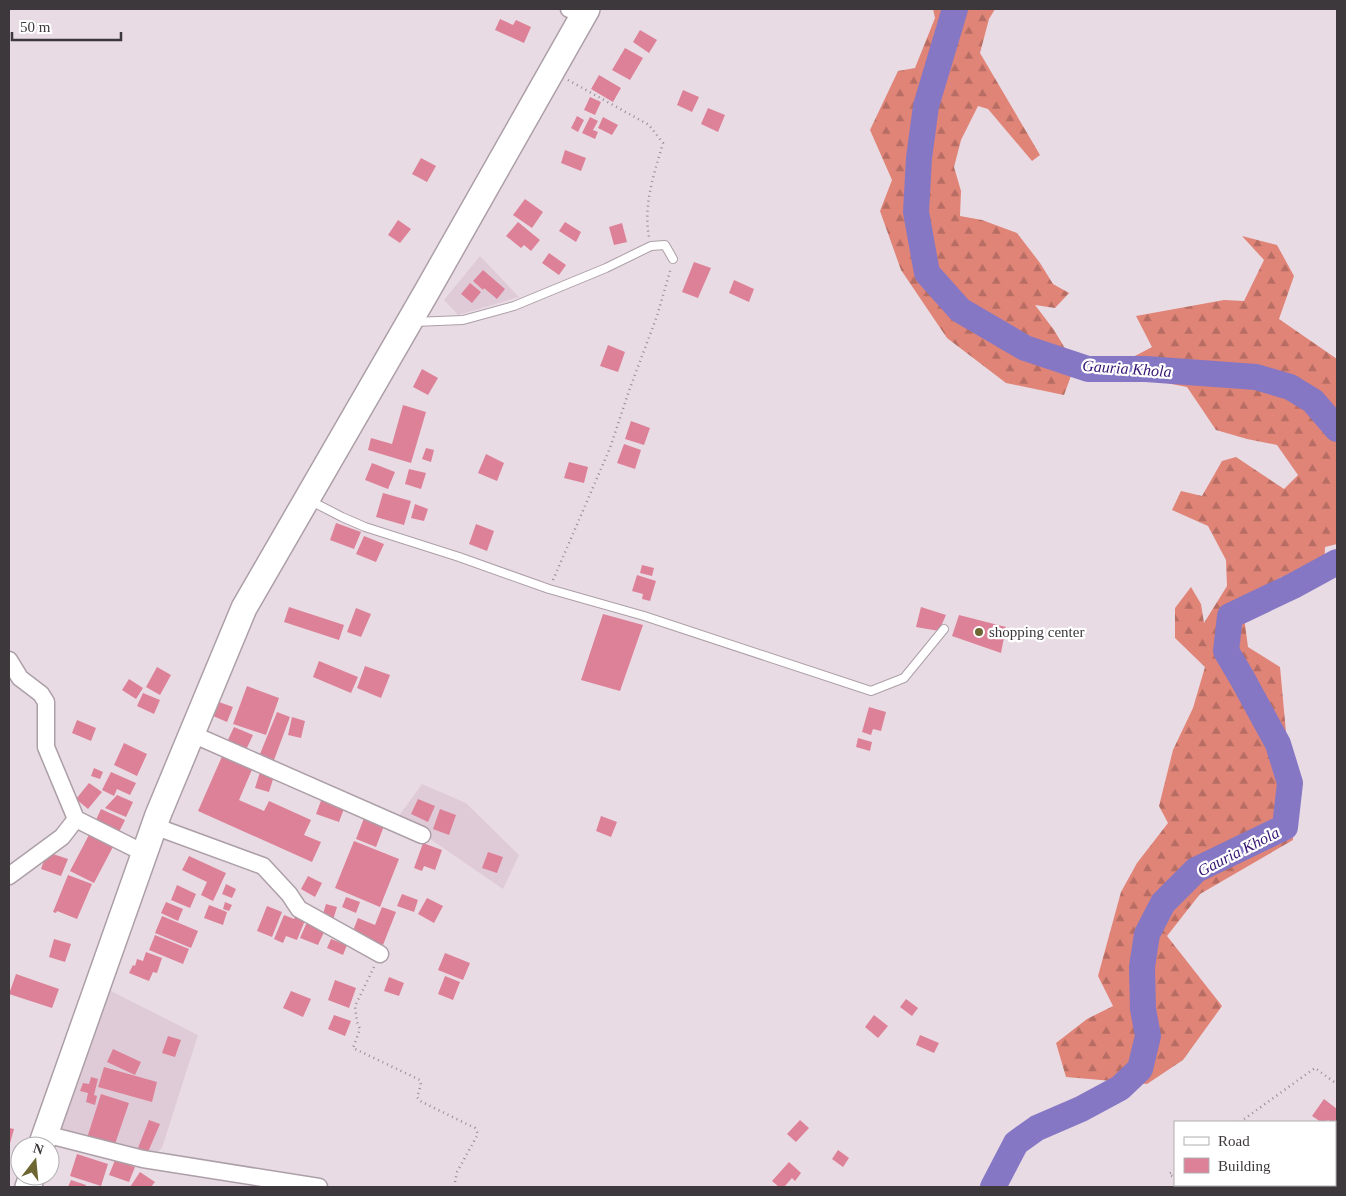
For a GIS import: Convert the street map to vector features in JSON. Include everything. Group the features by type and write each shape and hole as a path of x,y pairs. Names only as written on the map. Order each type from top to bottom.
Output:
{"main road":[{"path":"44,1136 154,826 244,608 551,71 580,10"}],"street":[{"path":"9,660 20,678 41,694 46,702 46,746 76,819 144,853"},
{"path":"192,734 422,835"},
{"path":"9,876 62,837 76,819"},
{"path":"154,826 263,866 289,894 299,909 380,954"},
{"path":"60,1143 143,1160 319,1187"}],"lane":[{"path":"409,322 463,320 514,306 606,268 651,246 664,245 674,259"},
{"path":"307,499 366,527 460,557 549,589 644,616 871,691 904,678 944,629"}],"path":[{"path":"551,71 648,125 663,143 650,186 646,223 651,246"},
{"path":"549,589 610,448 657,316 674,259"},
{"path":"380,954 355,1006 360,1030 353,1048 420,1080 421,1085 417,1097 420,1102 475,1128 478,1134 457,1172 454,1187"},
{"path":"1241,1121 1315,1068 1337,1084"}],"shaded area":[{"path":"480,256 519,297 458,315 444,300"},
{"path":"422,784 466,803 519,855 503,889 398,817"},
{"path":"107,989 198,1035 162,1148 149,1158 56,1133"}],"green space":[{"path":"933,9 995,9 989,19 980,53 1040,155 1032,161 988,109 978,106 961,140 954,167 961,191 960,216 982,220 1017,233 1053,284 1069,293 1055,308 1035,305 1054,330 1075,365 1064,395 1006,383 947,338 901,270 880,211 892,180 870,130 898,71 915,68 935,18"},
{"path":"1242,236 1277,245 1294,276 1279,319 1337,359 1337,544 1325,547 1324,570 1281,577 1242,602 1248,647 1280,667 1293,840 1200,894 1167,936 1222,1006 1183,1060 1147,1084 1066,1077 1056,1043 1087,1019 1113,1006 1098,976 1121,892 1137,863 1168,823 1159,806 1173,750 1193,708 1205,667 1175,638 1175,608 1191,587 1201,604 1204,623 1227,586 1226,560 1208,526 1172,510 1181,491 1202,496 1222,461 1236,457 1284,489 1298,475 1277,445 1216,430 1187,387 1125,375 1133,357 1152,347 1136,316 1224,300 1244,301 1264,260"}],"building":[{"path":"500,19 513,25 516,20 531,27 524,43 495,30"},
{"path":"640,30 657,40 649,53 633,42"},
{"path":"625,48 643,58 630,80 612,70"},
{"path":"599,75 621,88 613,102 591,89"},
{"path":"683,90 699,97 692,112 677,105"},
{"path":"590,97 601,102 595,115 584,110"},
{"path":"708,108 725,115 718,132 701,124"},
{"path":"577,116 584,120 578,132 571,128"},
{"path":"590,117 598,121 593,130 598,132 595,139 582,133"},
{"path":"603,117 618,125 612,135 598,128"},
{"path":"565,150 586,158 581,171 561,163"},
{"path":"421,158 436,166 427,182 412,174"},
{"path":"525,199 543,212 532,228 513,215"},
{"path":"398,220 411,229 400,243 388,235"},
{"path":"518,222 540,240 531,251 524,245 521,248 506,236"},
{"path":"565,222 581,232 576,242 559,231"},
{"path":"622,223 627,242 614,245 609,227"},
{"path":"549,253 566,265 559,275 542,263"},
{"path":"694,262 711,268 698,298 682,292"},
{"path":"483,270 505,289 497,299 473,281"},
{"path":"734,280 754,289 749,302 729,293"},
{"path":"470,283 481,292 472,303 461,294"},
{"path":"608,345 625,352 618,372 600,366"},
{"path":"422,369 438,378 428,395 413,387"},
{"path":"403,405 426,412 411,463 368,450 371,438 392,444"},
{"path":"631,421 650,428 644,445 625,439"},
{"path":"624,444 641,450 635,469 617,463"},
{"path":"426,448 434,450 431,462 422,459"},
{"path":"486,454 504,463 497,481 478,473"},
{"path":"569,462 588,467 584,483 564,478"},
{"path":"372,463 395,472 388,489 365,480"},
{"path":"409,469 426,473 421,489 405,484"},
{"path":"383,493 411,501 404,525 376,517"},
{"path":"415,504 428,509 424,521 411,518"},
{"path":"336,523 361,532 354,549 330,540"},
{"path":"476,524 494,531 487,551 469,544"},
{"path":"364,536 384,544 376,562 356,554"},
{"path":"642,565 654,568 652,576 640,573"},
{"path":"637,575 656,581 650,601 642,599 643,594 632,591"},
{"path":"289,607 344,625 339,640 284,622"},
{"path":"921,607 946,615 939,631 916,627"},
{"path":"356,608 371,614 361,637 347,632"},
{"path":"603,614 643,625 620,691 581,680"},
{"name":"shopping center","path":"959,615 1006,627 1001,653 952,636"},
{"path":"319,661 358,677 351,693 313,677"},
{"path":"365,666 390,675 381,698 357,688"},
{"path":"157,667 171,675 160,695 146,687"},
{"path":"129,679 143,688 136,699 122,690"},
{"path":"247,686 279,698 266,735 233,724"},
{"path":"143,693 160,700 154,714 137,706"},
{"path":"219,702 233,707 227,722 213,716"},
{"path":"869,707 886,712 881,731 873,729 871,735 862,732"},
{"path":"277,712 290,717 274,760 260,754"},
{"path":"292,717 305,721 301,738 288,735"},
{"path":"77,720 96,728 91,741 72,733"},
{"path":"234,727 253,735 245,752 226,744"},
{"path":"858,738 872,742 870,751 856,747"},
{"path":"124,743 147,754 137,776 114,765"},
{"path":"224,752 254,765 239,800 264,811 269,801 311,820 304,835 321,842 312,862 198,811"},
{"path":"94,768 103,772 100,779 91,776"},
{"path":"111,772 136,783 130,795 117,789 114,796 102,790"},
{"path":"260,772 274,776 269,792 255,788"},
{"path":"89,783 102,792 88,809 76,799"},
{"path":"117,795 133,802 126,817 105,808"},
{"path":"322,798 345,806 339,822 316,814"},
{"path":"418,799 435,806 428,822 411,814"},
{"path":"101,809 125,820 119,832 95,822"},
{"path":"440,809 456,815 449,835 433,829"},
{"path":"601,816 617,822 611,837 596,831"},
{"path":"364,818 384,826 376,847 356,839"},
{"path":"91,831 115,843 94,883 70,871"},
{"path":"354,841 399,859 380,907 335,888"},
{"path":"423,843 442,850 435,870 424,866 422,871 414,868"},
{"path":"47,852 68,859 61,876 41,869"},
{"path":"488,852 503,857 497,873 482,868"},
{"path":"189,856 226,873 213,901 201,895 207,882 182,870"},
{"path":"68,875 92,884 77,919 57,911 56,913 53,912"},
{"path":"308,876 322,883 315,897 301,889"},
{"path":"226,884 236,889 232,898 222,894"},
{"path":"177,885 196,894 190,908 171,900"},
{"path":"402,894 418,900 414,912 397,906"},
{"path":"346,897 360,902 356,913 342,907"},
{"path":"427,898 443,906 434,923 418,914"},
{"path":"166,902 183,909 178,921 161,913"},
{"path":"225,902 232,905 229,911 223,909"},
{"path":"326,904 337,907 333,920 322,917"},
{"path":"209,905 227,912 223,925 204,918"},
{"path":"267,906 282,912 272,937 257,931"},
{"path":"382,907 396,912 383,945 352,933 358,918 375,925"},
{"path":"296,914 306,918 297,940 286,936 283,943 274,939 284,915 294,919"},
{"path":"162,916 198,931 191,948 155,933"},
{"path":"307,922 325,930 318,945 300,938"},
{"path":"155,935 189,949 183,964 149,950"},
{"path":"54,939 71,944 65,962 49,957"},
{"path":"331,939 347,945 343,955 327,948"},
{"path":"146,952 162,958 157,973 153,972 149,981 129,973 133,965 135,966 137,959 143,961"},
{"path":"445,953 470,963 463,980 438,970"},
{"path":"16,974 59,989 52,1008 9,994"},
{"path":"445,976 460,982 453,1000 438,994"},
{"path":"389,977 404,983 399,996 384,991"},
{"path":"335,980 356,988 349,1008 328,1000"},
{"path":"291,991 311,999 303,1017 283,1008"},
{"path":"906,999 918,1008 912,1016 900,1007"},
{"path":"334,1015 351,1021 345,1036 328,1029"},
{"path":"874,1015 888,1026 878,1038 865,1027"},
{"path":"920,1035 939,1043 934,1053 916,1045"},
{"path":"168,1036 181,1040 175,1057 162,1053"},
{"path":"113,1049 141,1062 135,1075 107,1062"},
{"path":"104,1067 157,1082 152,1102 98,1087"},
{"path":"91,1077 98,1079 94,1095 97,1096 95,1105 86,1102 88,1093 80,1091 83,1083 89,1084"},
{"path":"101,1094 129,1103 114,1147 87,1138"},
{"path":"1324,1099 1337,1109 1336,1121 1320,1121 1312,1116"},
{"path":"149,1120 160,1124 148,1152 138,1148"},
{"path":"800,1120 809,1128 796,1142 787,1134"},
{"path":"9,1128 14,1129 12,1136 10,1136 9,1147"},
{"path":"838,1150 849,1158 843,1167 832,1159"},
{"path":"77,1154 108,1164 101,1186 70,1176"},
{"path":"115,1160 135,1167 129,1182 109,1175"},
{"path":"789,1162 801,1173 795,1181 792,1178 784,1187 779,1187 772,1181"},
{"path":"140,1172 155,1182 151,1187 130,1187"},
{"path":"71,1180 86,1185 85,1187 68,1187"}],"waterway":[{"name":"Gauria Khola","path":"955,9 926,106 919,158 916,212 927,273 960,310 1025,348 1088,369 1146,369 1256,377 1290,387 1313,401 1337,429"},
{"name":"Gauria Khola","path":"993,1187 1016,1143 1037,1128 1081,1109 1120,1088 1140,1069 1148,1036 1143,1009 1142,967 1147,934 1163,903 1196,870 1285,827 1290,783 1278,744 1226,651 1230,616 1293,586 1337,562"}],"place":[{"name":"shopping center","path":"979,632"}]}
